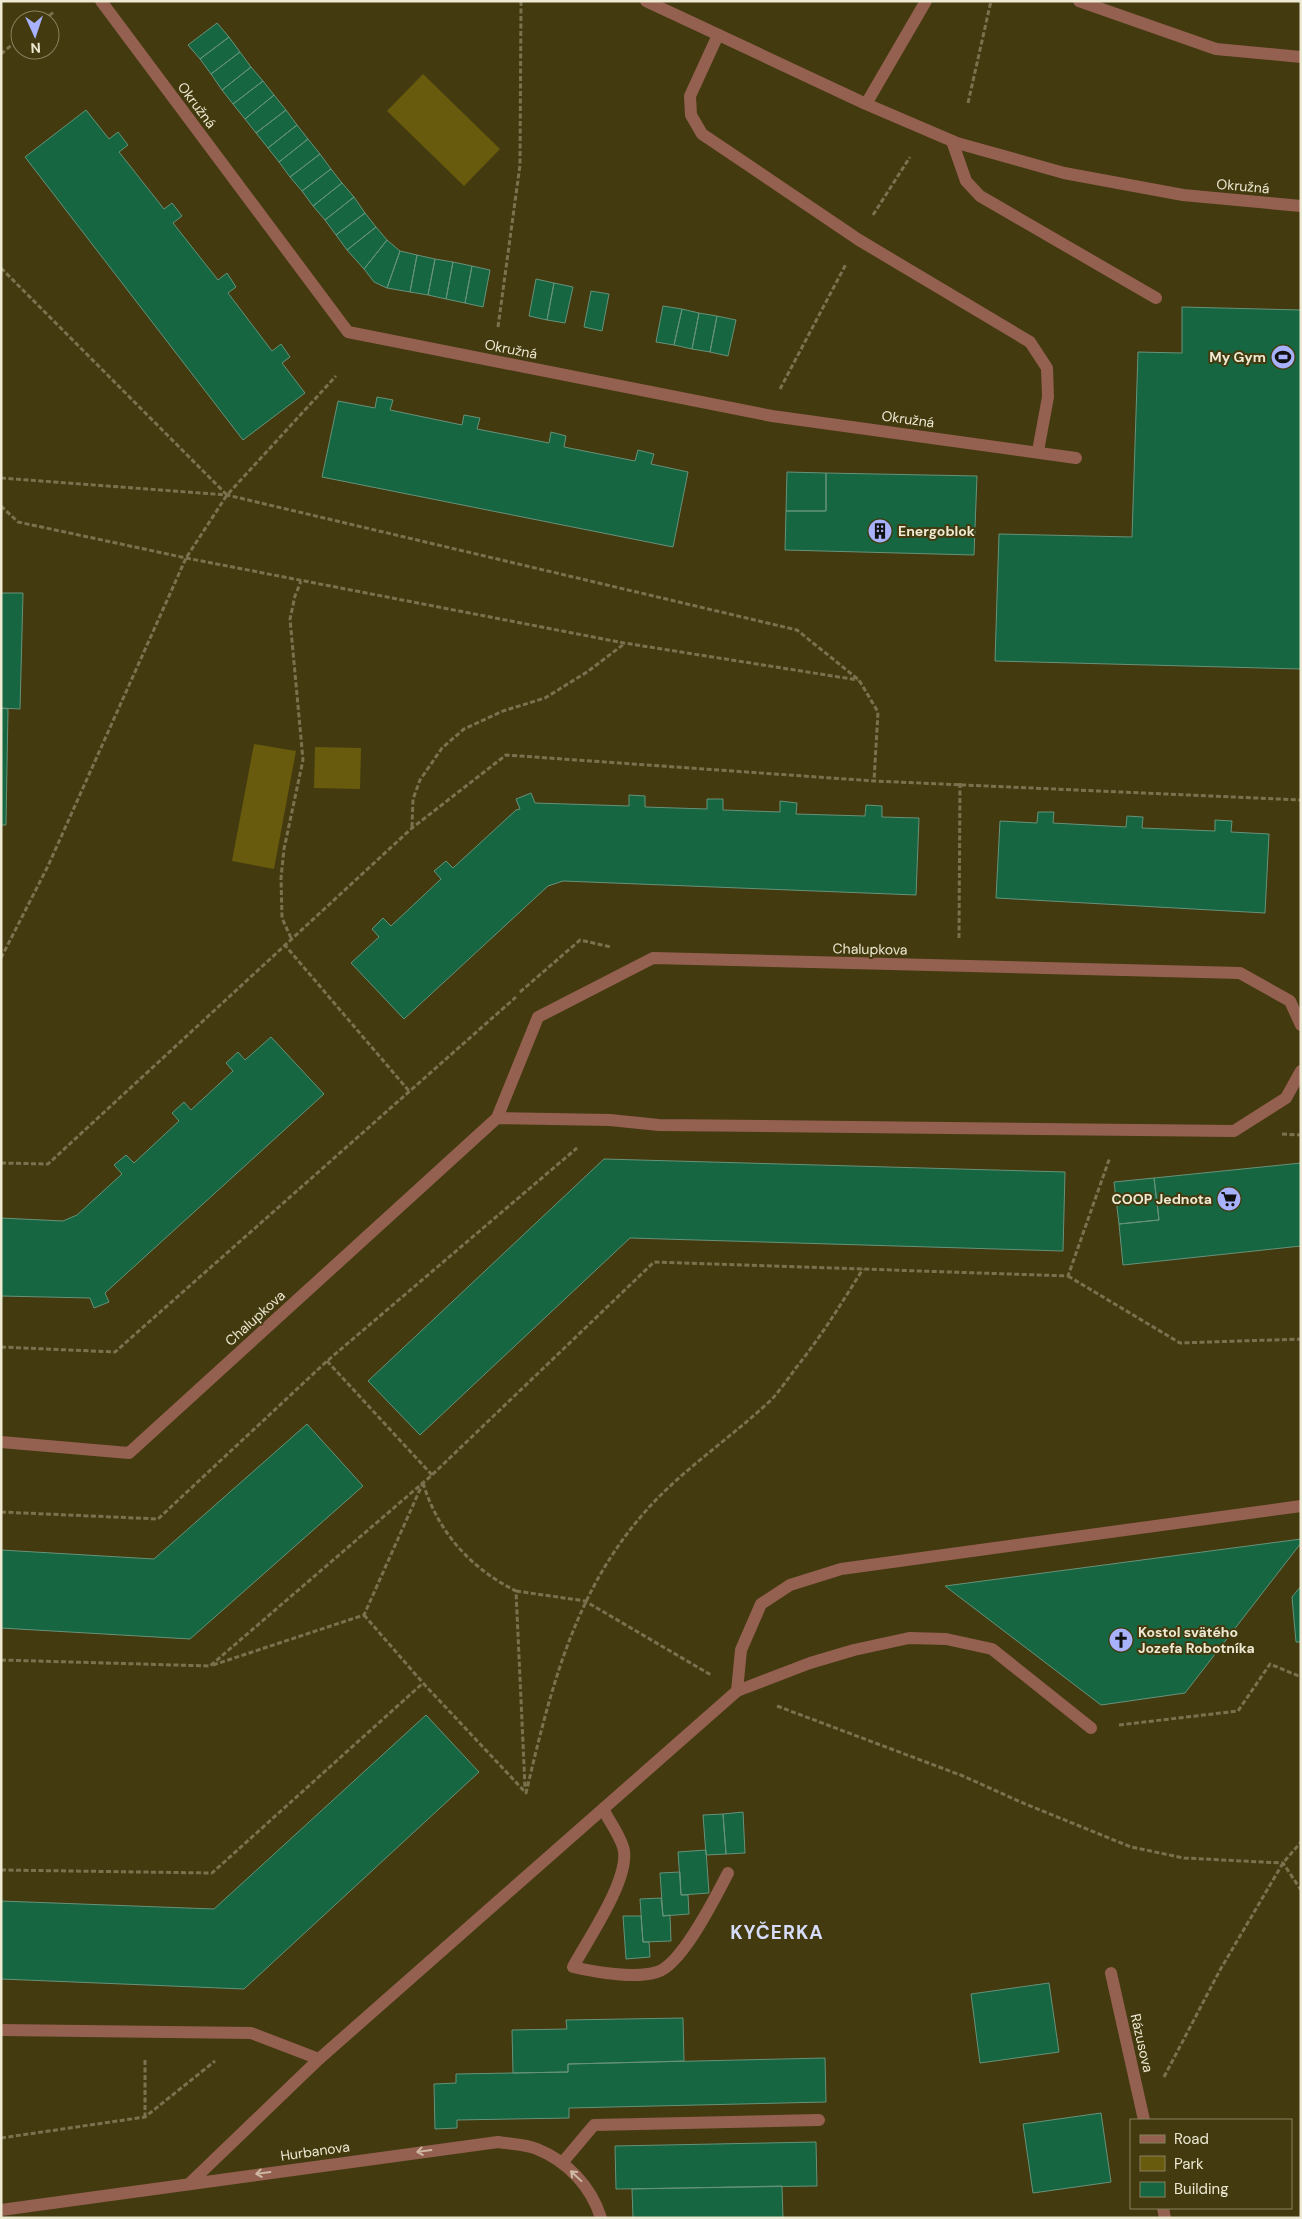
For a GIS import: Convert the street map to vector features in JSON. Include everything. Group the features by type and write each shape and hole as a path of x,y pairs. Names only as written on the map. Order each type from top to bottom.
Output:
{"street":[{"name":"Okružná","path":"100,1 348,332 772,416 1038,451 1076,458"},
{"name":"Okružná","path":"646,1 866,104 952,141 1073,175 1183,195 1301,206"},
{"path":"866,104 926,1"},
{"path":"1080,1 1216,49 1301,57"},
{"path":"718,35 690,96 691,114 702,134 859,240 1030,342 1047,368 1048,397 1038,451"},
{"path":"952,141 966,181 980,196 1156,298"},
{"name":"Chalupkova","path":"1,1442 129,1453 496,1118 538,1017 653,958 1240,973 1290,1001"},
{"path":"1301,993 1290,1001 1301,1025"},
{"path":"496,1118 610,1120 660,1125 1234,1131 1286,1098 1301,1072"},
{"path":"738,1691 741,1650 761,1604 790,1585 841,1569 1301,1506"},
{"path":"190,2183 319,2059 738,1691 810,1663 854,1650 909,1638 946,1639 992,1649 1092,1728"},
{"path":"603,1809 624,1849 623,1864 619,1883 573,1967 600,1973 658,1972 675,1960 687,1943 710,1908 728,1872"},
{"name":"Rázusova","path":"1111,1973 1144,2119"},
{"path":"1,2030 251,2033 319,2059"},
{"path":"562,2163 594,2125 819,2120"},
{"name":"Hurbanova","path":"1,2210 498,2142 535,2148 562,2163 583,2182 597,2206 601,2218"}],"path":[{"path":"498,327 520,165 522,1"},
{"path":"968,103 991,1"},
{"path":"772,416 781,388 859,240 890,185 910,157"},
{"path":"1,268 226,495"},
{"path":"1,958 48,866 186,558 226,495 336,376"},
{"path":"1,478 226,495 796,630 859,680 878,712 874,781"},
{"path":"1,506 18,522 186,558 624,643 859,680"},
{"path":"291,938 282,918 280,899 284,849 303,760 290,619 294,596 301,581"},
{"path":"412,828 413,799 420,780 442,748 464,729 502,711 545,698 587,672 624,643"},
{"path":"1,1163 48,1164 284,944 412,828 506,755 874,781 960,783 1301,800"},
{"path":"959,966 960,783"},
{"path":"1,1347 115,1352 580,940 653,958"},
{"path":"284,944 409,1091"},
{"path":"1,1512 158,1518 327,1361 610,1120"},
{"path":"1068,1276 1120,1130"},
{"path":"210,1666 432,1475 654,1262 1068,1276 1180,1344 1301,1339"},
{"path":"526,1793 551,1690 584,1601 617,1549 642,1515 677,1478 773,1398 823,1335 863,1269"},
{"path":"327,1361 432,1475"},
{"path":"423,1483 430,1507 444,1531 492,1579 516,1591 584,1601 738,1691 963,1776 1023,1804 1131,1847 1184,1858 1284,1863"},
{"path":"1,1660 210,1666 364,1615 423,1483"},
{"path":"516,1591 526,1793"},
{"path":"364,1615 526,1793"},
{"path":"1092,1728 1238,1711 1270,1664 1301,1677"},
{"path":"1,1870 212,1874 423,1682"},
{"path":"1144,2119 1220,1970 1284,1863 1301,1842"},
{"path":"1284,1863 1301,1890"},
{"path":"144,2033 145,2117"},
{"path":"1,2138 145,2117 251,2033"}],"green space":[{"path":"423,74 500,149 464,186 387,111"},
{"path":"254,744 296,751 274,869 232,861"},
{"path":"315,747 361,748 360,789 314,788"}],"building":[{"path":"217,23 229,37 200,59 188,45"},
{"path":"229,37 240,52 211,74 200,59"},
{"path":"240,52 251,67 222,90 211,74"},
{"path":"251,67 263,81 233,104 222,90"},
{"path":"263,81 274,95 245,119 233,104"},
{"path":"274,95 286,110 256,133 245,119"},
{"path":"86,110 109,139 118,132 128,145 119,152 164,209 172,203 182,216 173,223 218,280 227,273 236,287 228,293 272,351 281,344 290,357 282,363 305,393 243,440 25,157"},
{"path":"286,110 297,125 268,148 256,133"},
{"path":"297,125 308,139 279,162 268,148"},
{"path":"308,139 320,154 290,177 279,162"},
{"path":"320,154 331,169 302,191 290,177"},
{"path":"331,169 342,183 313,206 302,191"},
{"path":"342,183 354,197 325,220 313,206"},
{"path":"354,197 365,213 336,235 325,220"},
{"path":"365,213 376,227 347,250 336,235"},
{"path":"376,227 387,240 364,269 347,250"},
{"path":"387,240 400,251 387,288 374,282 364,269"},
{"path":"400,251 417,255 410,292 387,288"},
{"path":"417,255 435,259 428,295 410,292"},
{"path":"435,259 453,262 446,299 428,295"},
{"path":"453,262 472,266 465,303 446,299"},
{"path":"472,266 490,270 483,307 465,303"},
{"path":"536,279 554,283 547,320 529,316"},
{"path":"554,283 573,287 565,323 547,320"},
{"path":"591,291 609,294 602,331 584,327"},
{"path":"663,306 682,309 674,345 656,342"},
{"path":"1182,307 1301,310 1301,669 995,661 999,534 1132,537 1138,352 1182,353"},
{"path":"682,309 699,313 692,349 674,345"},
{"path":"699,313 717,316 710,352 692,349"},
{"path":"717,316 736,320 728,356 710,352"},
{"path":"377,397 393,400 390,410 462,425 464,415 480,418 477,429 549,443 551,432 566,436 564,447 635,461 638,450 654,454 651,464 688,472 673,547 322,477 338,401 375,408"},
{"path":"787,472 826,473 826,511 786,511"},
{"name":"Energoblok","path":"826,473 977,476 974,555 785,550 786,511 826,511"},
{"path":"1,593 23,593 20,709 1,708"},
{"path":"1,708 8,709 6,825 1,825"},
{"path":"531,793 535,803 629,806 629,795 645,796 645,807 707,809 707,799 723,799 723,810 780,812 780,801 797,803 796,814 865,816 866,805 882,806 882,817 919,818 916,895 563,881 548,886 404,1019 351,963 379,937 372,929 383,918 391,926 441,879 434,871 446,861 453,868 516,810 520,809 516,799"},
{"path":"1038,812 1054,812 1053,823 1126,827 1127,816 1143,817 1142,828 1215,831 1215,820 1232,821 1231,832 1269,834 1265,913 996,898 1000,821 1037,823"},
{"path":"271,1037 324,1094 105,1293 109,1302 94,1308 90,1298 1,1296 1,1218 63,1221 77,1215 122,1174 114,1165 126,1155 134,1163 179,1121 172,1113 184,1102 191,1110 233,1071 226,1063 238,1052 245,1060"},
{"path":"604,1159 1065,1172 1063,1251 630,1238 420,1435 368,1381"},
{"name":"COOP Jednota","path":"1301,1163 1301,1246 1123,1265 1119,1224 1159,1220 1154,1178"},
{"path":"1154,1178 1159,1220 1119,1224 1114,1182"},
{"path":"307,1424 363,1486 190,1639 1,1628 1,1550 154,1559"},
{"name":"Kostol svätého Jozefa Robotníka","path":"1301,1539 1301,1543 1185,1693 1101,1705 945,1586"},
{"path":"1301,1586 1301,1642 1296,1642 1292,1597"},
{"path":"426,1715 479,1772 244,1989 1,1979 1,1901 214,1909"},
{"path":"743,1812 745,1853 726,1854 723,1814"},
{"path":"723,1814 726,1854 706,1855 703,1815"},
{"path":"706,1850 709,1893 681,1895 678,1852"},
{"path":"680,1872 681,1895 688,1895 689,1914 663,1916 660,1873"},
{"path":"661,1898 663,1916 670,1915 671,1941 643,1942 640,1899"},
{"path":"623,1916 641,1916 643,1942 649,1942 650,1957 626,1959"},
{"path":"1049,1983 1059,2052 980,2063 971,1994"},
{"path":"683,2018 684,2061 568,2064 568,2072 513,2073 512,2030 567,2029 566,2020"},
{"path":"825,2058 826,2102 569,2108 569,2118 457,2120 457,2128 435,2129 434,2084 456,2083 456,2074 568,2072 568,2064"},
{"path":"1101,2113 1111,2182 1033,2193 1023,2124"},
{"path":"816,2142 817,2186 616,2189 615,2146"},
{"path":"782,2186 783,2218 633,2218 632,2189"}],"place":[{"name":"My Gym","path":"1283,357"},
{"name":"Energoblok","path":"880,531"},
{"name":"COOP Jednota","path":"1229,1199"},
{"name":"Kostol svätého Jozefa Robotníka","path":"1121,1640"}],"district":[{"name":"KYČERKA","path":"777,1932"}]}
